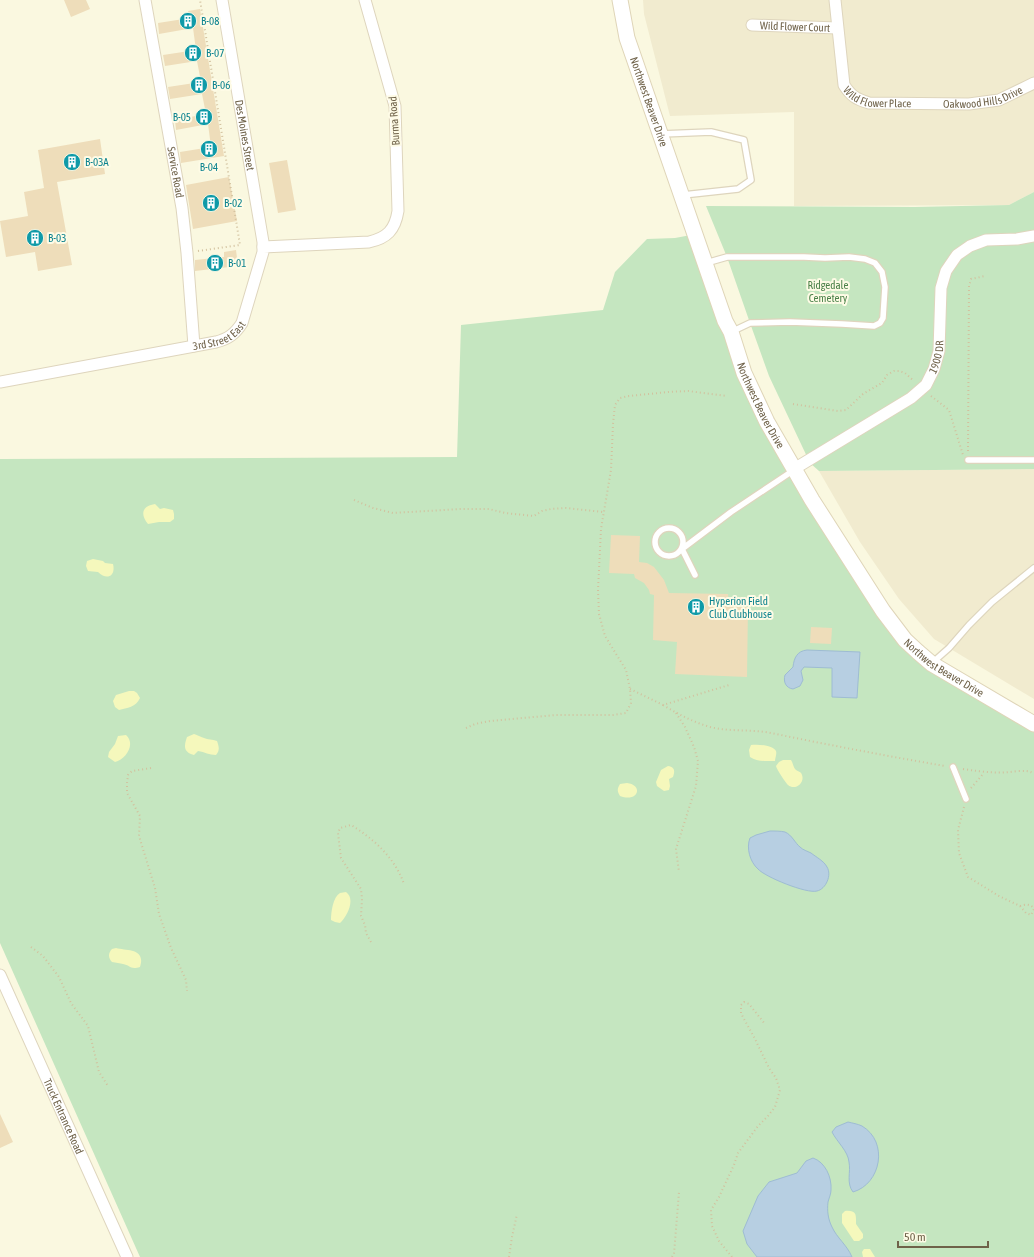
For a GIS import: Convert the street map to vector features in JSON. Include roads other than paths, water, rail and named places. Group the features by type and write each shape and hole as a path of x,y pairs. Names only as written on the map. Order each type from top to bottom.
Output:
{"main road":[{"name":"Northwest Beaver Drive","path":"620,0 627,38 725,321 731,332 744,373 767,422 812,500 883,611 905,640 932,664 1034,724"}],"street":[{"name":"Service Road","path":"145,0 182,208 194,346"},
{"name":"Des Moines Street","path":"222,0 263,247"},
{"name":"Burma Road","path":"263,247 369,242 380,239 390,232 396,222 398,211 395,106 365,0"},
{"name":"Wild Flower Place","path":"835,0 844,85 848,92 858,100 869,103 929,103"},
{"name":"Wild Flower Court","path":"752,25 837,28"},
{"name":"Oakwood Hills Drive","path":"929,103 969,104 999,100 1034,83"},
{"name":"1900 DR","path":"794,469 911,398 926,385 934,369 939,351 941,288 946,271 957,255 970,246 986,240 1017,239 1034,236"},
{"name":"3rd Street East","path":"0,382 227,339 236,332 242,323 263,252 263,247"},
{"name":"Truck Entrance Road","path":"1,979 127,1257"}],"lane":[{"path":"661,134 711,132 744,140 751,180 738,189 682,195"},
{"path":"706,263 727,257 849,257 865,259 875,263 882,272 885,286 883,318 880,324 874,326 790,322 750,324 731,332"},
{"path":"968,460 1034,460"},
{"path":"695,575 682,549 683,539 681,534 676,529 670,528 664,529 657,535 655,541 656,548 662,554 672,556 678,553 682,549 731,512 794,469"},
{"path":"932,664 949,648 969,624 992,602 1034,568"},
{"path":"953,767 966,799"}],"water":[{"path":"807,650 860,652 857,698 832,697 832,668 804,667 801,671 803,680 800,686 793,689 787,686 784,680 785,675 793,667 798,653"},
{"path":"770,831 782,831 787,833 801,848 811,853 824,863 829,874 823,888 817,891 812,891 786,884 762,872 755,866 751,859 748,846 750,838"},
{"path":"848,1122 862,1126 871,1133 876,1142 878,1152 878,1162 870,1181 863,1188 853,1192 850,1185 848,1158 832,1132 836,1127"},
{"path":"813,1158 824,1166 829,1175 831,1193 828,1202 828,1215 834,1231 852,1257 757,1257 747,1244 743,1231 758,1196 769,1182 797,1173 806,1161"}],"place":[{"name":"B-08","path":"188,21"},
{"name":"B-07","path":"193,53"},
{"name":"B-06","path":"199,85"},
{"name":"B-05","path":"204,117"},
{"name":"B-04","path":"209,149"},
{"name":"B-03A","path":"72,162"},
{"name":"B-02","path":"211,203"},
{"name":"B-03","path":"35,238"},
{"name":"B-01","path":"215,263"},
{"name":"Hyperion Field Club Clubhouse","path":"696,607"}],"park label":[{"name":"Ridgedale Cemetery","path":"828,291"}]}
